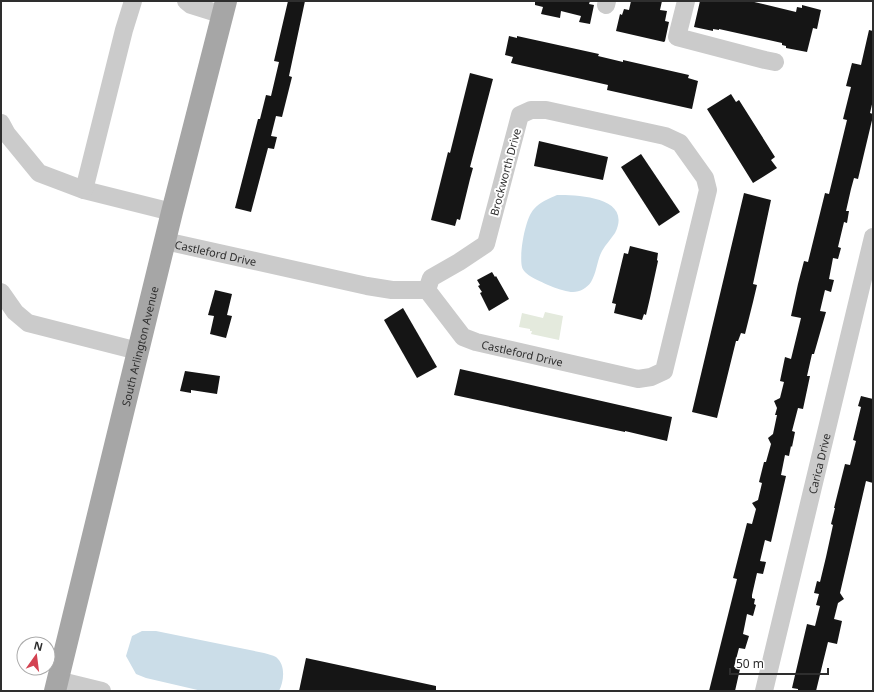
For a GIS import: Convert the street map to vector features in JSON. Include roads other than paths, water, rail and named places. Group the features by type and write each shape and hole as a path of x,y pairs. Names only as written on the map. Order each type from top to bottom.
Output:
{"main road":[{"name":"South Arlington Avenue","path":"56,686 172,212 224,8"}],"street":[{"path":"84,190 124,30 133,1"},
{"path":"186,1 191,5 224,8"},
{"path":"686,1 677,37 775,62"},
{"name":"Brockworth Drive","path":"427,290 431,278 486,244 520,115 531,110 546,110 665,136 680,143"},
{"path":"1,123 7,134 39,172 84,190 172,212"},
{"name":"Castleford Drive","path":"165,241 367,286 392,290 427,290 463,337 476,342 638,379 651,377 664,371 708,190 705,178 680,143"},
{"name":"Carica Drive","path":"764,691 873,236"},
{"path":"1,292 15,312 28,323 138,351"},
{"path":"56,686 102,691"}],"water":[{"path":"557,195 578,196 601,200 610,205 617,212 619,221 615,233 600,255 595,274 591,282 583,289 576,292 568,292 545,284 529,275 522,267 521,254 525,228 528,220 534,209 539,204"},
{"path":"142,631 156,631 264,653 276,657 283,669 281,687 279,691 202,691 146,678 136,674 126,656 132,636"}]}
